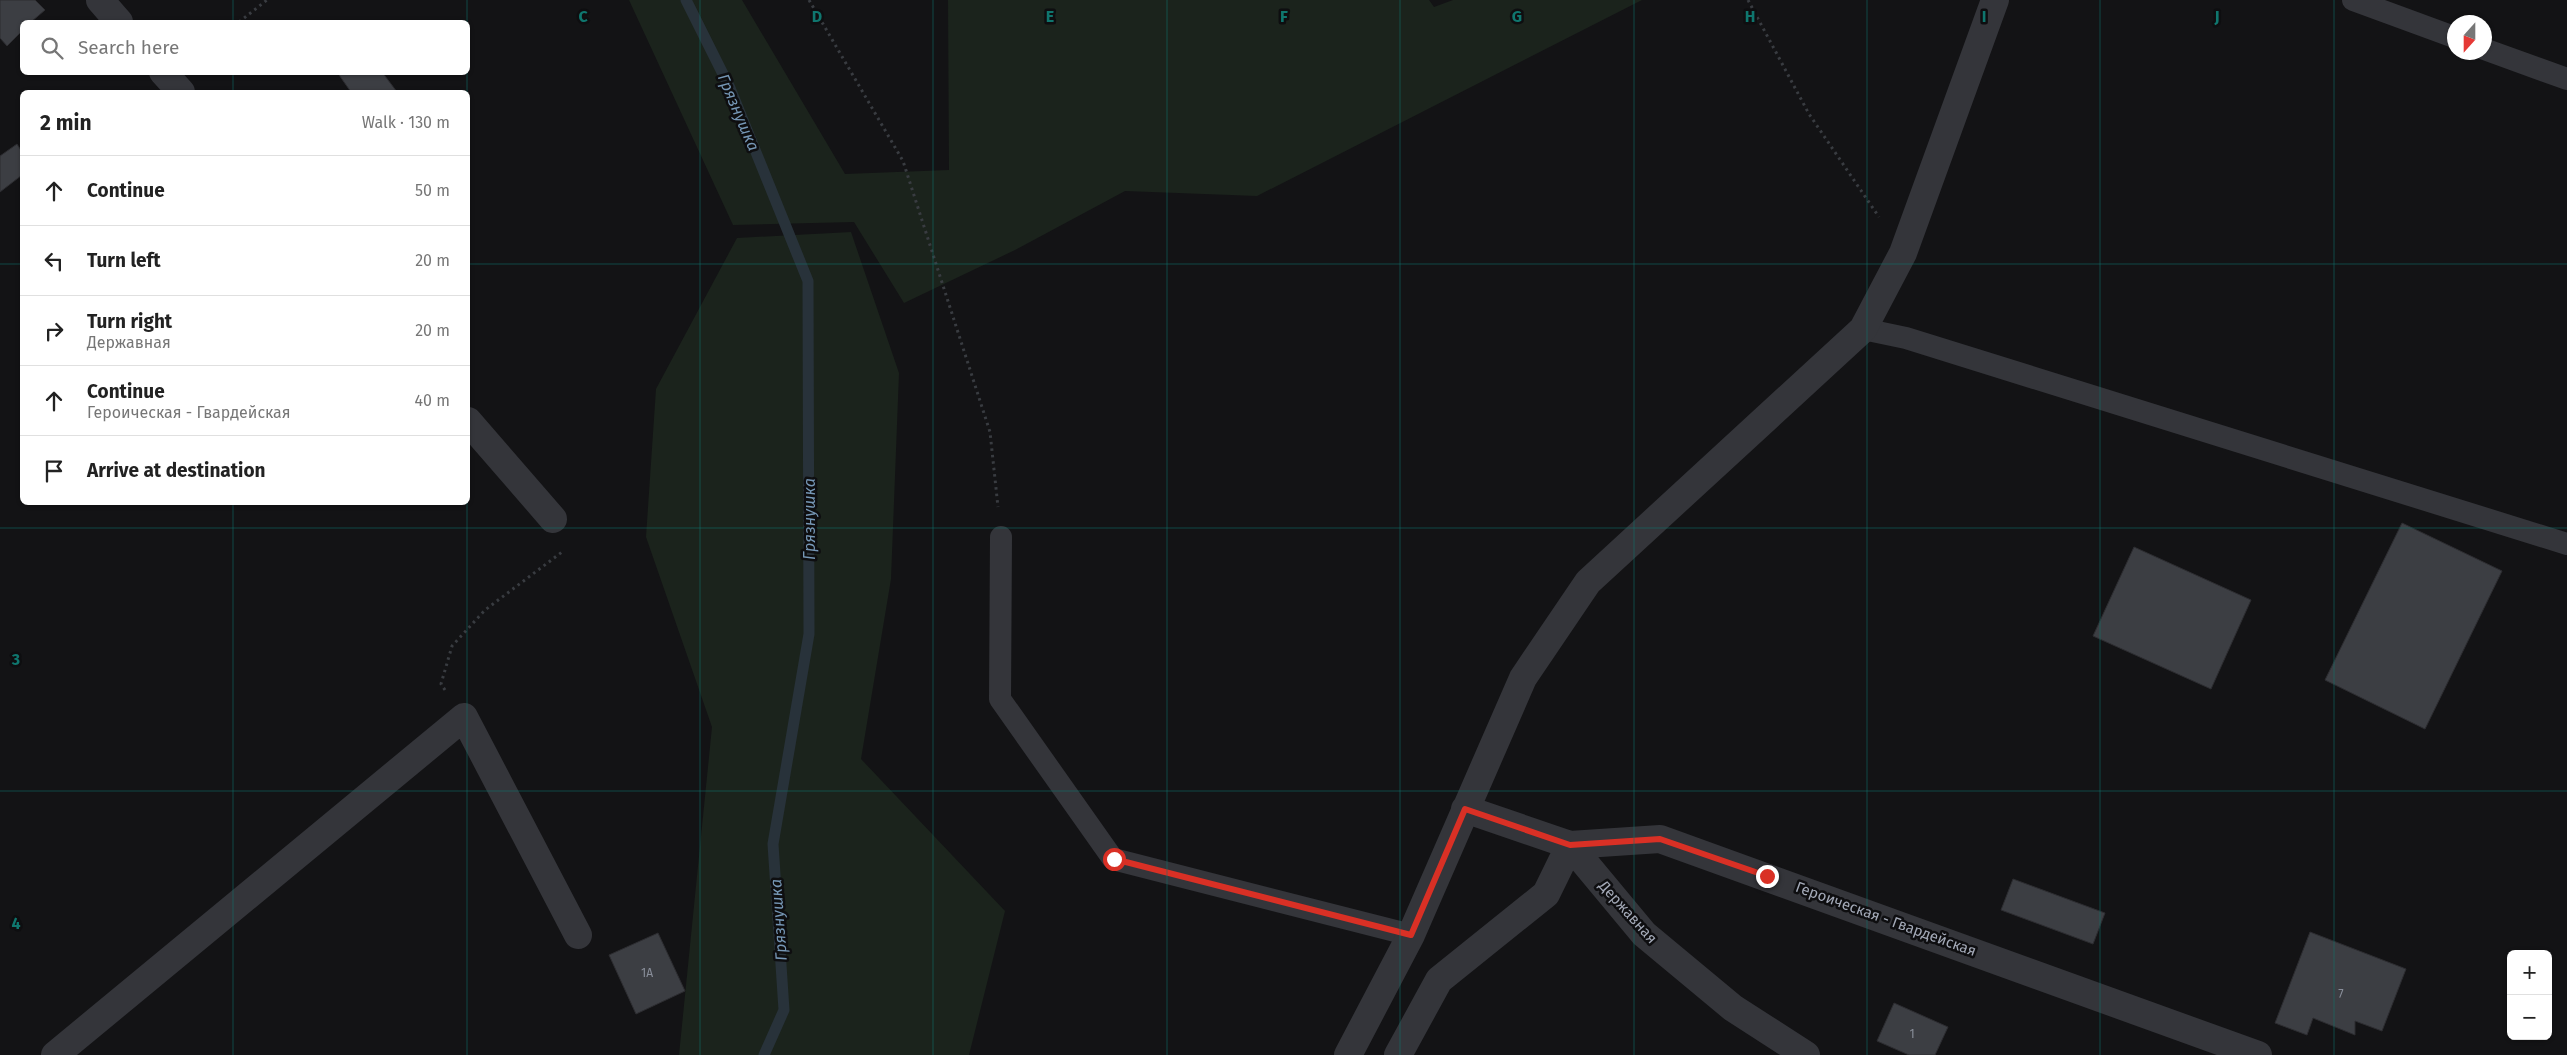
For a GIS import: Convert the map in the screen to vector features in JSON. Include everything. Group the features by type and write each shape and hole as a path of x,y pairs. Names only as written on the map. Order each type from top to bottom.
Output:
{"street":[{"path":"100,0 117,20"},
{"path":"1348,1055 1411,935 1523,678 1588,582 1863,329 1904,253 1996,0"},
{"path":"166,75 179,90"},
{"path":"470,423 553,519"},
{"path":"55,1055 464,717 578,935"},
{"path":"1398,1055 1439,980 1546,894 1570,845 1465,809"},
{"name":"Героическая - Гвардейская","path":"1570,845 1660,839 2258,1055"},
{"name":"Державная","path":"1570,845 1644,934 1733,1008 1806,1055"}],"lane":[{"path":"2353,0 2447,35"},
{"path":"2492,52 2567,79"},
{"path":"1863,329 1915,341 2567,544"},
{"path":"1001,537 1000,699 1114,859 1411,935"}],"path":[{"path":"242,20 267,0"},
{"path":"809,0 904,161 990,432 1001,537"},
{"path":"1748,0 1809,114 1904,253"},
{"path":"464,717 441,684 452,646 485,610 573,544 553,519"}],"shaded area":[{"path":"629,0 742,0 845,174 949,170 948,0 1429,0 1434,7 1453,0 1642,0 1257,196 1125,191 1015,250 904,303 854,222 733,225"},
{"path":"851,232 899,373 891,579 861,759 1005,911 969,1055 679,1055 712,727 646,537 656,389 737,238"}],"building":[{"path":"0,0 35,0 45,10 33,20 20,20 20,33 7,46 0,38"},
{"path":"339,75 384,75 396,90 350,90"},
{"path":"17,144 20,149 20,177 0,192 0,156"},
{"path":"2402,523 2502,571 2425,729 2325,680"},
{"path":"2134,547 2251,600 2211,689 2093,636"},
{"path":"2013,879 2105,913 2093,944 2001,910"},
{"path":"2310,932 2406,969 2382,1031 2355,1021 2355,1035 2313,1018 2307,1035 2275,1023"},
{"path":"658,933 685,991 636,1014 609,955"},
{"path":"1894,1003 1948,1027 1935,1055 1909,1055 1877,1041"}],"waterway":[{"name":"Грязнушка","path":"686,0 730,88 808,281 809,634 773,844 784,1010 764,1055"}],"route":[{"path":"1114,859 1411,935 1465,809 1570,845 1660,839 1767,876"}]}
